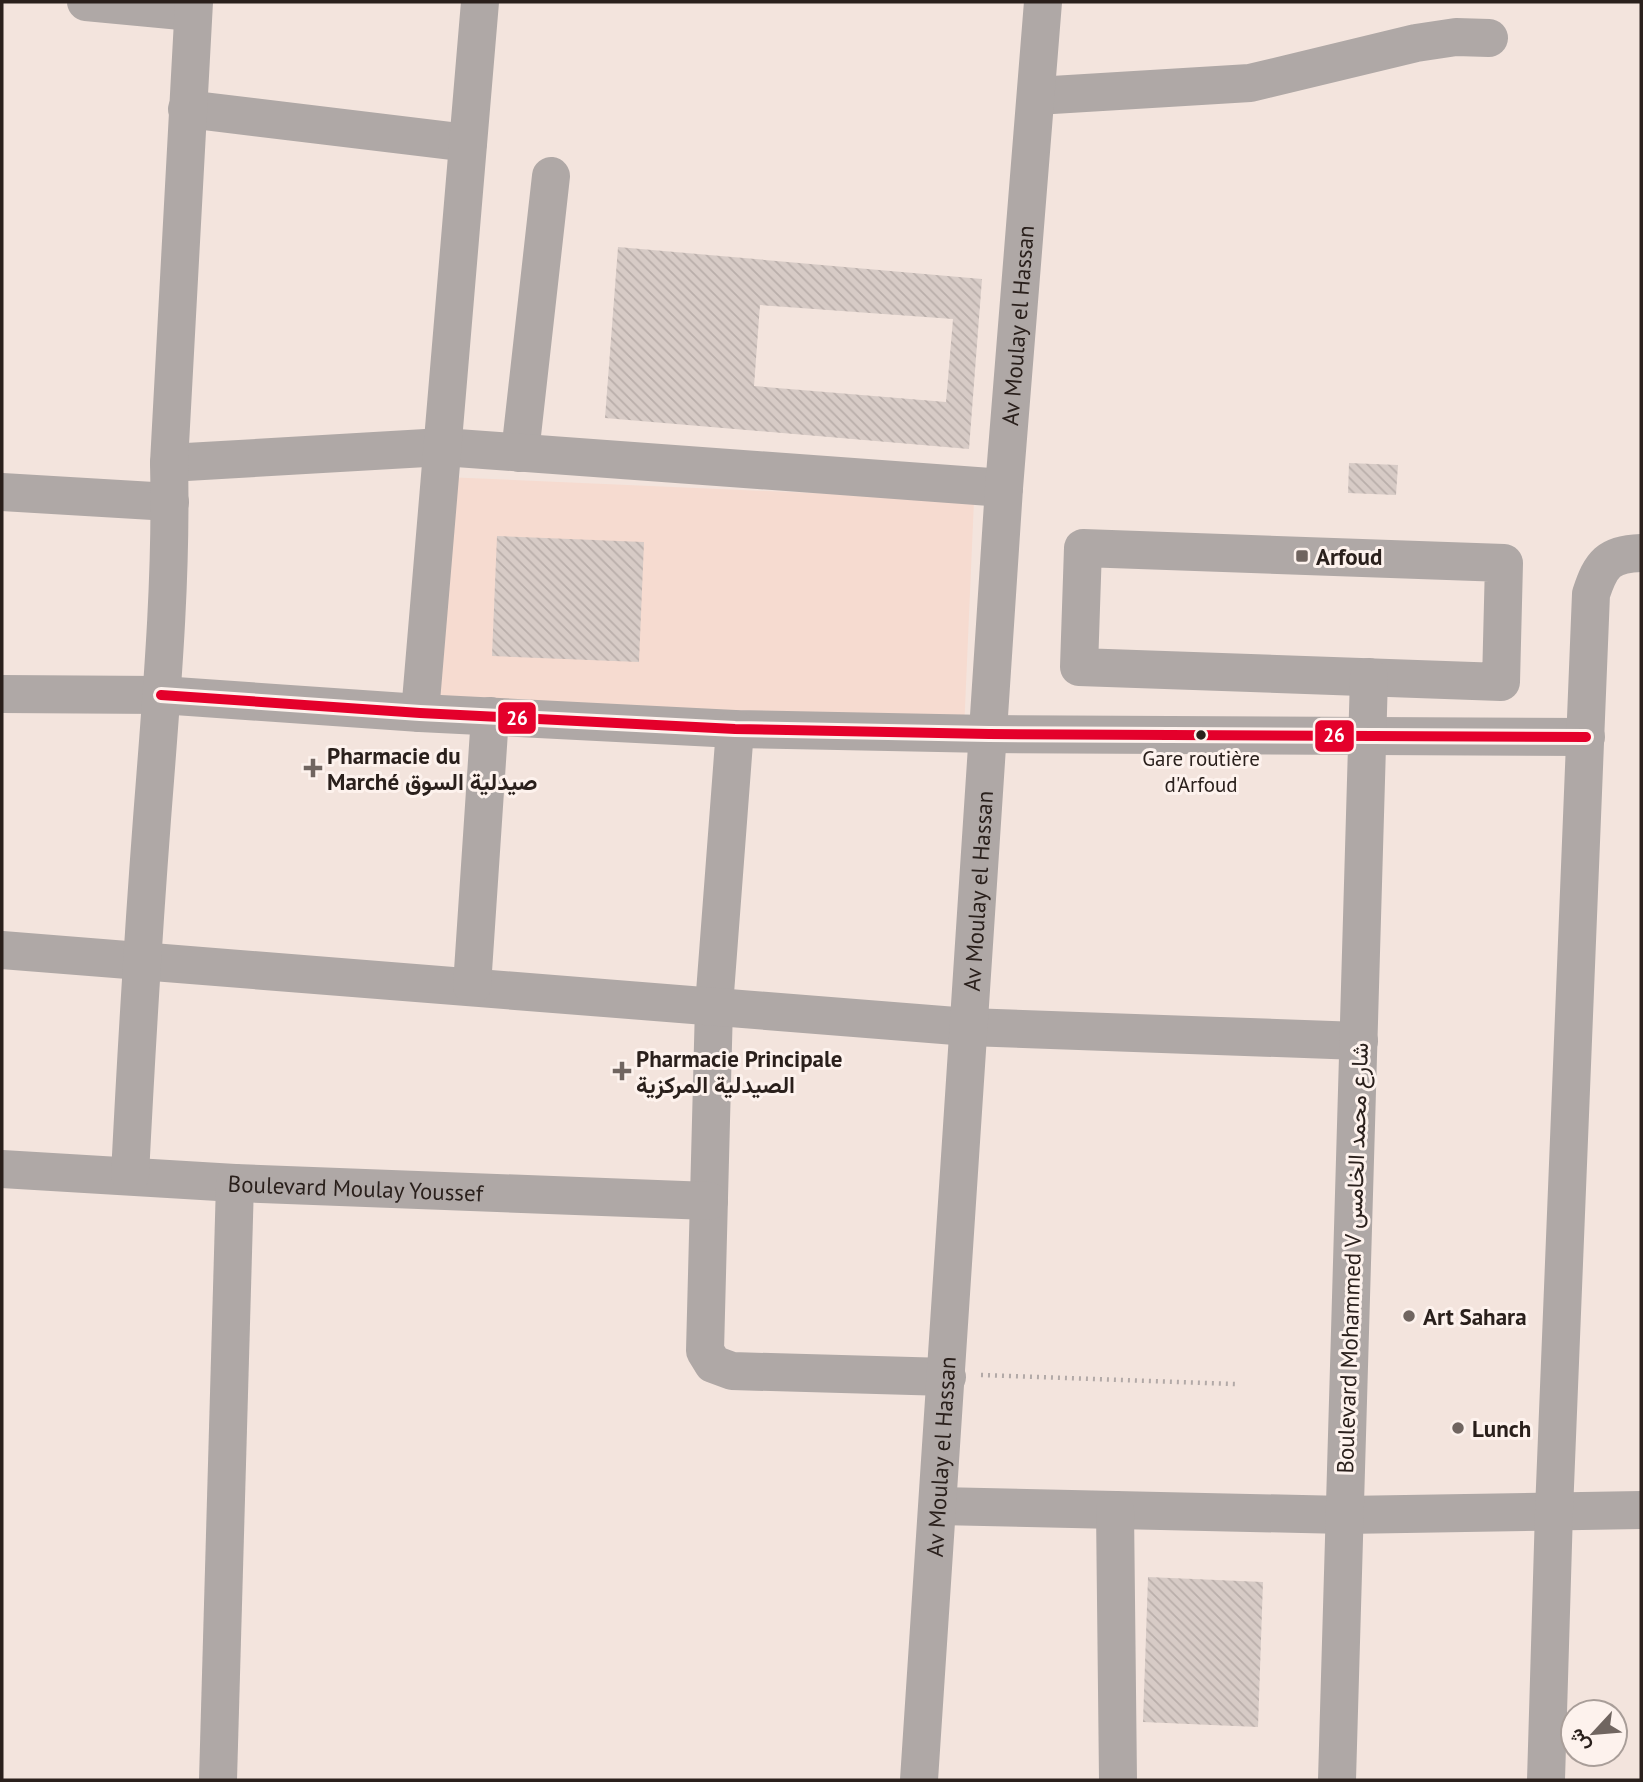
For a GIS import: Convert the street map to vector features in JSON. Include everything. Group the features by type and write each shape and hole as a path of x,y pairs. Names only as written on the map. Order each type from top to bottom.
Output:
{"street":[{"path":"86,2 193,7 169,463 170,502 161,695 130,1175"},
{"path":"421,713 480,2"},
{"name":"Av Moulay el Hassan","path":"919,1780 1004,488 1043,2"},
{"path":"1036,96 1250,83 1416,43 1456,37 1489,38"},
{"path":"187,109 468,143"},
{"path":"520,453 551,176"},
{"path":"169,463 443,447 1004,488"},
{"path":"2,492 170,502"},
{"path":"1083,548 1504,563 1501,682 1369,677 1079,667 1083,548"},
{"path":"1546,1780 1554,1511 1591,594 1600,569 1622,554 1641,553"},
{"name":"Boulevard Mohammed V شارع محمد الخامس","path":"1337,1780 1369,677"},
{"path":"2,694 161,695 421,713 734,729 989,734 1586,737"},
{"path":"472,986 490,716"},
{"path":"734,729 714,1006 705,1351 713,1364 733,1371 947,1375"},
{"path":"2,950 968,1027 1359,1041"},
{"name":"Boulevard Moulay Youssef","path":"2,1169 234,1183 709,1201"},
{"path":"218,1780 234,1183"},
{"path":"938,1506 1345,1515 1641,1510"},
{"path":"1115,1510 1118,1780"}],"path":[{"path":"947,1375 1235,1384"}],"shaded area":[{"path":"444,477 974,500 964,731 434,708"}],"building":[{"path":"618,247 982,279 969,449 605,418","holes":["760,305 953,319 946,402 754,386"]},
{"path":"1349,463 1398,465 1396,495 1348,493"},
{"path":"497,536 644,542 639,662 492,656"},
{"path":"1148,1577 1263,1582 1258,1727 1143,1722"}],"transit line":[{"name":"26","path":"161,695 420,713 735,729 989,734 1586,737"}],"place":[{"name":"Arfoud","path":"1302,556"},
{"name":"Gare routière d'Arfoud","path":"1201,735"},
{"name":"Pharmacie du Marché صيدلية السوق","path":"313,768"},
{"name":"Pharmacie Principale الصيدلية المركزية","path":"622,1071"},
{"name":"Art Sahara","path":"1409,1316"},
{"name":"Lunch","path":"1458,1428"}]}
